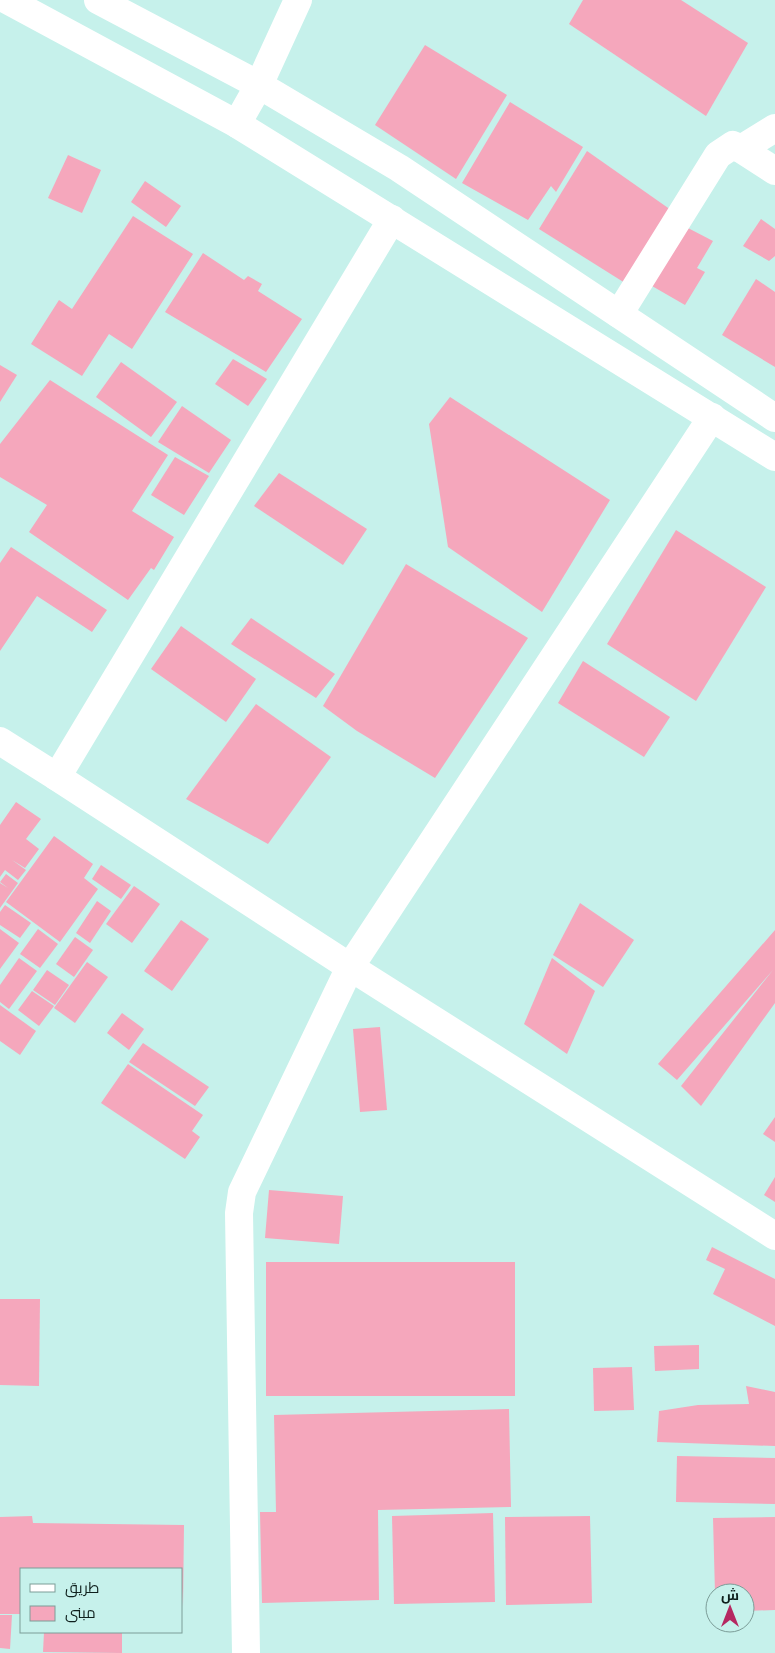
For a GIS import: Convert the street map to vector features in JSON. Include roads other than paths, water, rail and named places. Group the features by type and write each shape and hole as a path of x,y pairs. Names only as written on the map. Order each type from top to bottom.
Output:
{"street":[{"path":"7,0 237,124 775,457"},
{"path":"98,0 259,85 399,168 775,418"},
{"path":"237,124 259,85 298,0"},
{"path":"742,149 775,128"},
{"path":"619,314 718,155 733,145 775,171"},
{"path":"57,777 392,219"},
{"path":"246,1653 238,1213 242,1192 350,967 712,417"},
{"path":"0,741 350,967 775,1236"}]}
